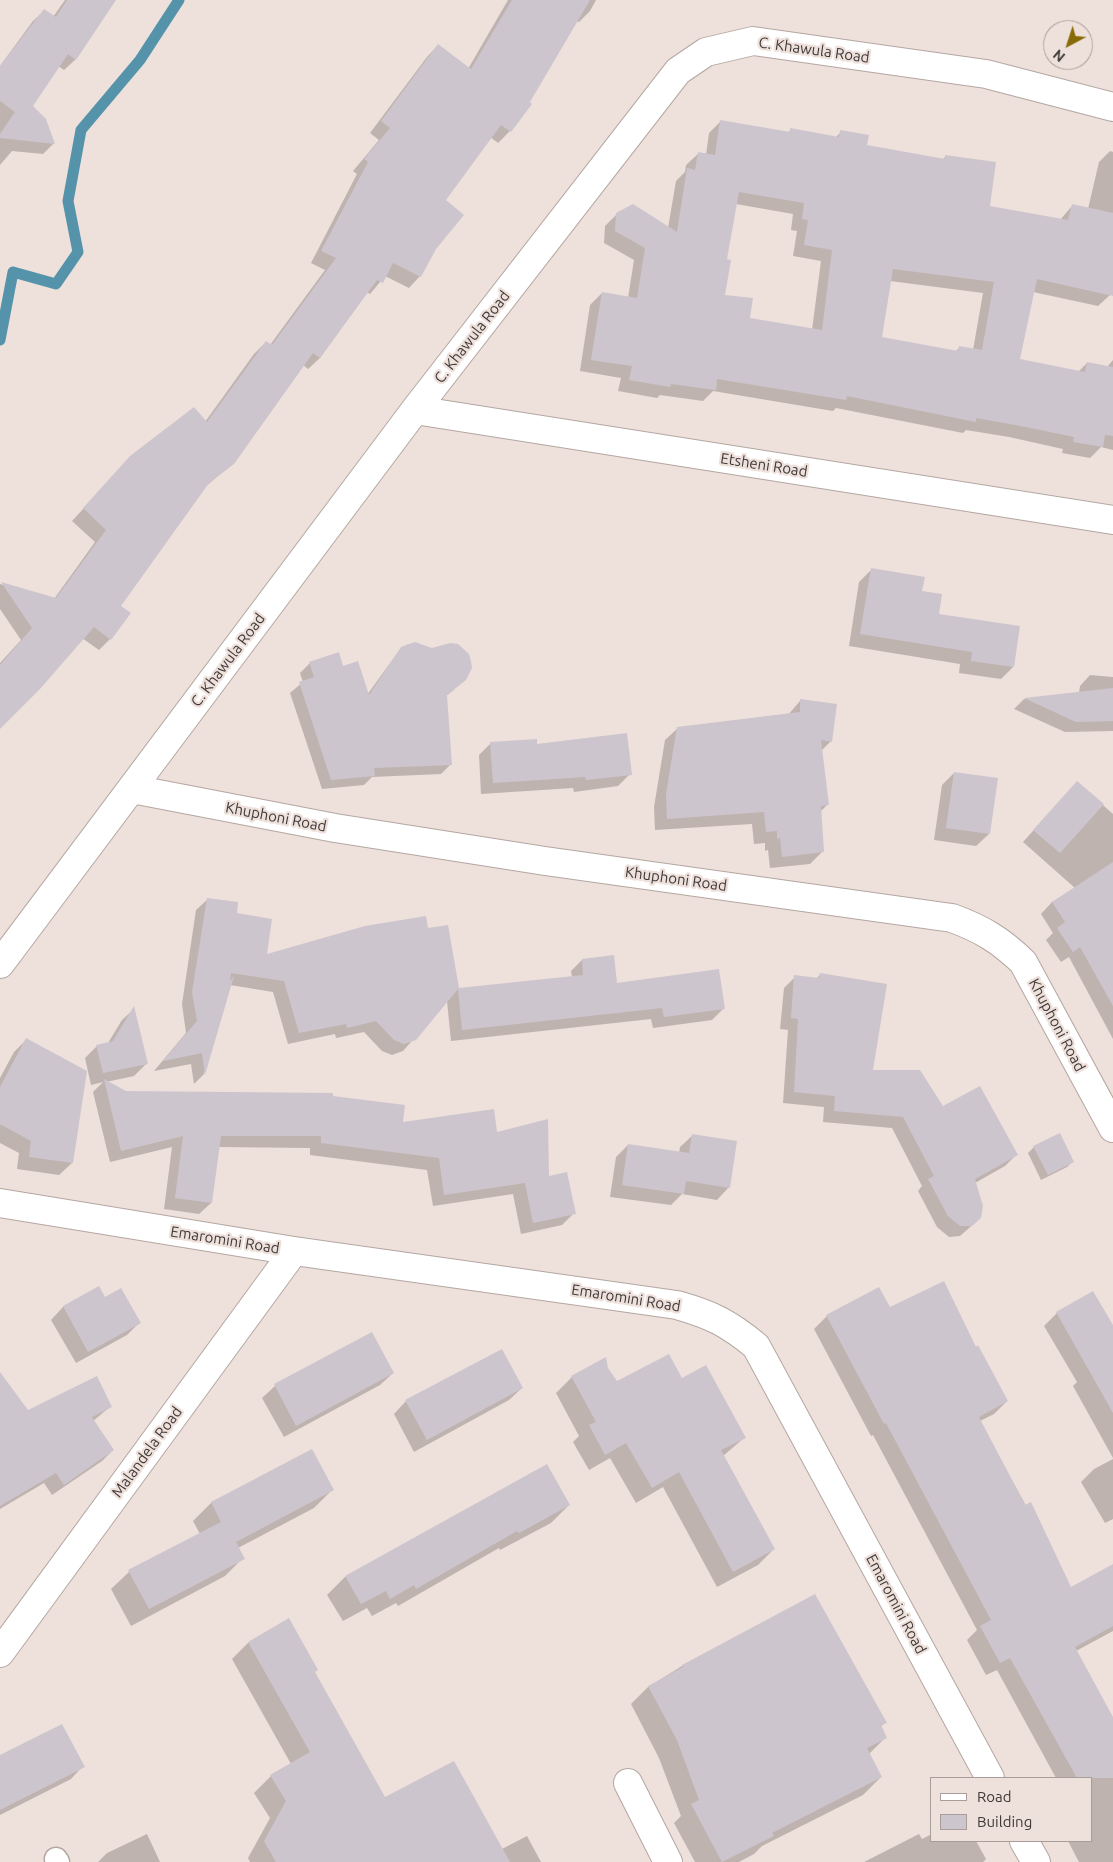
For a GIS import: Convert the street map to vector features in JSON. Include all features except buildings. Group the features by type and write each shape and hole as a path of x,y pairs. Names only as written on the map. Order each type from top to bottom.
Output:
{"street":[{"name":"C. Khawula Road","path":"0,964 415,410 678,71 706,52 753,41 986,74 1113,106"},
{"name":"Etsheni Road","path":"415,410 1113,520"},
{"name":"Khuphoni Road","path":"132,789 335,828 545,861 952,918 978,928 1003,943 1023,962 1113,1128"},
{"name":"Emaromini Road","path":"0,1203 294,1251 677,1305 708,1314 731,1326 756,1346 989,1777"},
{"name":"Malandela Road","path":"0,1653 294,1251"},
{"path":"628,1783 668,1862"},
{"path":"1025,1842 1036,1862"}],"waterway":[{"path":"0,340 13,272 56,284 78,252 68,201 81,130 140,60 179,0"}]}
